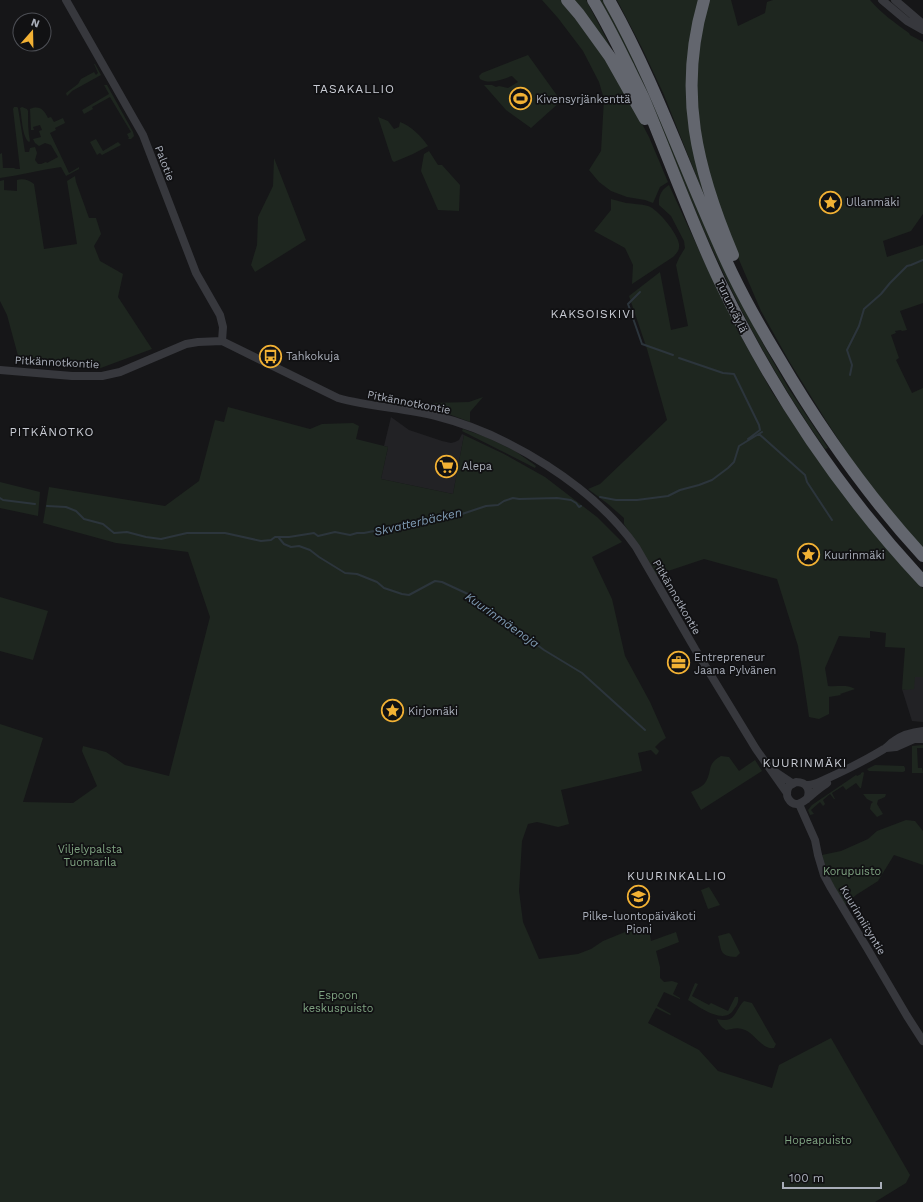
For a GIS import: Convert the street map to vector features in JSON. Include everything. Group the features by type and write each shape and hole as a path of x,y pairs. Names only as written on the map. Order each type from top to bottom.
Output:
{"highway":[{"path":"567,0 610,56 668,160"},
{"name":"Turunväylä","path":"593,0 643,98 690,215 719,280 746,335 777,388 838,479 902,558 923,581"},
{"name":"Turunväylä","path":"609,0 654,89 704,210 751,312 826,433 884,510 923,556"},
{"path":"704,0 692,58 691,79 691,101 698,153 705,179 727,241 759,312 773,348"}],"street":[{"name":"Palotie","path":"66,0 143,134 196,273 220,315 223,327 222,341"},
{"path":"882,0 907,22 923,30"},
{"path":"895,11 900,2 923,24"},
{"name":"Pitkännotkontie","path":"0,370 72,376 102,376 120,372 186,344 222,341 338,398 353,402 436,416 459,423 516,447 552,469 579,489 618,524 636,547 694,649 766,764 787,793"},
{"path":"838,774 803,801 795,803 788,797 788,788 792,783 801,782 811,786 817,784 886,748 898,739 912,733 923,731"},
{"path":"886,748 896,747 914,740 923,739"},
{"name":"Pitkännotkontie","path":"766,764 772,770 792,783"},
{"path":"803,801 809,793 806,785"},
{"name":"Kuurinniityntie","path":"803,801 827,882 923,1041"}],"shaded area":[{"path":"391,417 409,430 442,441 451,443 455,442 459,440 462,434 464,435 453,494 381,479 388,447 384,446"},
{"path":"915,677 923,677 923,722 912,721 902,689 905,690"}],"green space":[{"path":"542,0 562,0 613,69 649,137 668,182 660,187 653,203 627,197 611,191 599,182 589,170 601,151 604,99 599,82 583,51"},
{"path":"572,0 586,0 622,72"},
{"path":"600,0 603,0 621,33 763,344 789,389 828,448 825,449 796,406 769,361 732,292 710,245 641,81"},
{"path":"617,0 701,0 692,42 707,203 664,95"},
{"path":"708,0 731,0 738,26 765,13 767,2 773,0 870,0 893,22 910,35 923,42 923,214 911,231 883,241 887,257 923,245 923,303 900,311 907,330 895,331 896,333 891,335 899,358 896,360 912,393 923,388 923,549 864,479 825,419 789,361 761,311 734,248 707,173 696,101 697,54"},
{"path":"528,55 561,101 531,128 506,110 484,85 508,88 518,82 512,76 496,81 484,81 480,79 479,76 482,73"},
{"path":"94,64 101,75 72,91 67,96 66,93 78,84 81,79 94,72 96,75 98,73"},
{"path":"104,85 107,85 133,132 134,136 131,139 128,139 127,134 131,132 110,97 92,107 93,109 84,114 82,110 109,94"},
{"path":"14,107 18,108 25,152 29,152 30,148 35,147 37,153 35,160 38,164 47,163 58,157 51,145 45,143 39,146 35,143 33,139 41,137 39,131 42,130 40,125 33,127 34,130 31,130 30,109 41,109 48,118 51,117 54,122 63,118 65,123 55,128 56,130 50,133 69,173 79,167 79,169 66,176 61,167 0,178 0,154 2,153 3,168 20,169"},
{"path":"22,107 28,111 29,142 24,131 20,108"},
{"path":"378,117 388,121 394,129 399,127 400,122 408,126 419,135 428,146 394,162 392,160"},
{"path":"96,139 103,151 118,142 121,145 102,155 100,153 97,155 90,142"},
{"path":"429,151 438,165 442,165 460,185 459,211 438,210 421,171 424,154"},
{"path":"274,158 306,240 255,272 251,265 257,245 258,217 273,186"},
{"path":"75,176 89,218 96,218 101,234 94,246 100,261 123,274 118,297 152,349 98,369 20,363 7,315 0,301 0,181 4,180 4,190 17,191 17,180 19,179 30,181 34,184 44,249 77,244 67,181"},
{"path":"669,185 742,338 772,392 817,459 923,589 923,677 915,677 914,689 902,689 905,648 885,647 886,633 870,631 870,638 839,636 825,668 828,686 845,686 855,689 840,694 841,695 829,697 829,714 819,719 809,717 798,646 777,579 704,559 656,575 624,524 624,518 588,489 600,484 667,420 647,349 629,296 660,272 671,330 688,326 676,265 685,248 684,241 671,216 659,205 661,193"},
{"path":"611,199 626,203 645,205 652,208 662,216 671,228 679,244 679,250 673,257 632,284 633,265 625,248 594,231 611,210"},
{"path":"483,397 470,412 470,422 427,406 431,403 469,402"},
{"name":"Espoon keskuspuisto","path":"228,407 310,429 322,424 353,423 359,426 356,439 388,447 381,479 453,494 464,435 504,454 545,477 597,517 622,542 592,557 612,599 625,656 650,702 666,738 655,747 659,751 656,755 651,750 638,753 642,771 561,790 569,824 558,827 537,822 528,824 522,841 519,891 523,922 539,959 578,954 591,949 603,941 630,930 649,929 651,941 676,932 679,942 656,951 660,967 660,978 664,982 672,981 678,983 673,994 680,999 664,992 657,1006 671,1014 670,1015 656,1008 648,1023 699,1050 718,1071 772,1088 779,1065 831,1038 910,1175 906,1183 875,1202 0,1202 0,724 43,738 23,802 73,803 97,786 82,751 83,746 106,752 125,765 169,776 210,617 188,552 116,543 43,523 49,487 165,506 199,481 215,420 224,422"},
{"path":"463,429 486,437 515,451 536,466 535,468 462,431"},
{"path":"0,482 40,492 38,516 0,508"},
{"path":"0,597 48,611 33,660 0,651"},
{"path":"923,745 923,748 917,748 918,768 922,768 923,773 912,773 912,746"},
{"path":"721,756 729,757 739,771 755,760 762,771 701,810 691,792 705,783 709,775 711,765"},
{"path":"875,765 904,766 905,771 869,771 867,769"},
{"path":"863,772 861,788 856,783 846,790 843,786 832,793 835,799 830,794 823,800 825,804 823,806 820,802 811,810 814,814 810,815 808,810 812,805 856,775 857,776"},
{"path":"863,794 886,794 885,797 878,800 877,804 883,814 877,817 870,809 873,802 867,799"},
{"name":"Korupuisto","path":"906,820 915,821 923,831 923,865 894,855 878,881 856,895 844,906 831,883 822,855 841,851 868,839 877,831"},
{"path":"709,887 720,905 708,909 701,890"},
{"path":"729,933 740,953 736,957 724,954 721,949 718,936"},
{"path":"695,983 698,984 692,996 709,1005 711,1003 728,1011 735,997 738,997 737,1005 730,1014 725,1016 712,1014 688,1000"},
{"path":"744,1001 752,1003 776,1044 774,1048 765,1046 746,1030 734,1028 726,1030 719,1024 717,1019 728,1020 734,1016"}],"waterway":[{"name":"Skvatterbäcken","path":"850,375 852,365 847,350 859,326 864,309 881,294 907,266 923,260"},
{"path":"640,292 628,304 642,344 673,355"},
{"path":"679,358 723,373 734,374 759,425 760,430 748,439"},
{"name":"Skvatterbäcken","path":"600,497 616,500 637,500 668,496 680,490 712,480 734,462 739,446 762,432"},
{"path":"759,434 805,475 807,482 832,520"},
{"name":"Skvatterbäcken","path":"0,498 3,500 35,504"},
{"name":"Skvatterbäcken","path":"47,506 66,507 76,511 84,519 103,524 114,533 127,532 161,539 187,533 225,533 261,541 271,540 275,537 289,537 314,533 318,536 335,532 350,535 406,527 462,514 486,506 498,505 513,498 557,498 571,500 579,507 581,506"},
{"name":"Kuurinmäenoja","path":"279,538 284,544 291,547 299,546 310,550 345,573 357,574 377,582 384,588 402,594 409,595 435,581 442,582 470,595 544,650 582,673 645,730"}],"place":[{"name":"Kivensyrjänkenttä","path":"521,99"},
{"name":"Ullanmäki","path":"830,202"},
{"name":"Tahkokuja","path":"270,356"},
{"name":"Alepa","path":"447,466"},
{"name":"Kuurinmäki","path":"809,555"},
{"name":"Entrepreneur Jaana Pylvänen","path":"678,663"},
{"name":"Kirjomäki","path":"392,711"},
{"name":"Pilke-luontopäiväkoti Pioni","path":"639,896"}],"district":[{"name":"TASAKALLIO","path":"354,89"},
{"name":"KAKSOISKIVI","path":"593,314"},
{"name":"PITKÄNOTKO","path":"52,432"},
{"name":"KUURINMÄKI","path":"805,763"},
{"name":"KUURINKALLIO","path":"677,876"}],"park label":[{"name":"Viljelypalsta Tuomarila","path":"90,855"},
{"name":"Hopeapuisto","path":"818,1140"}]}
